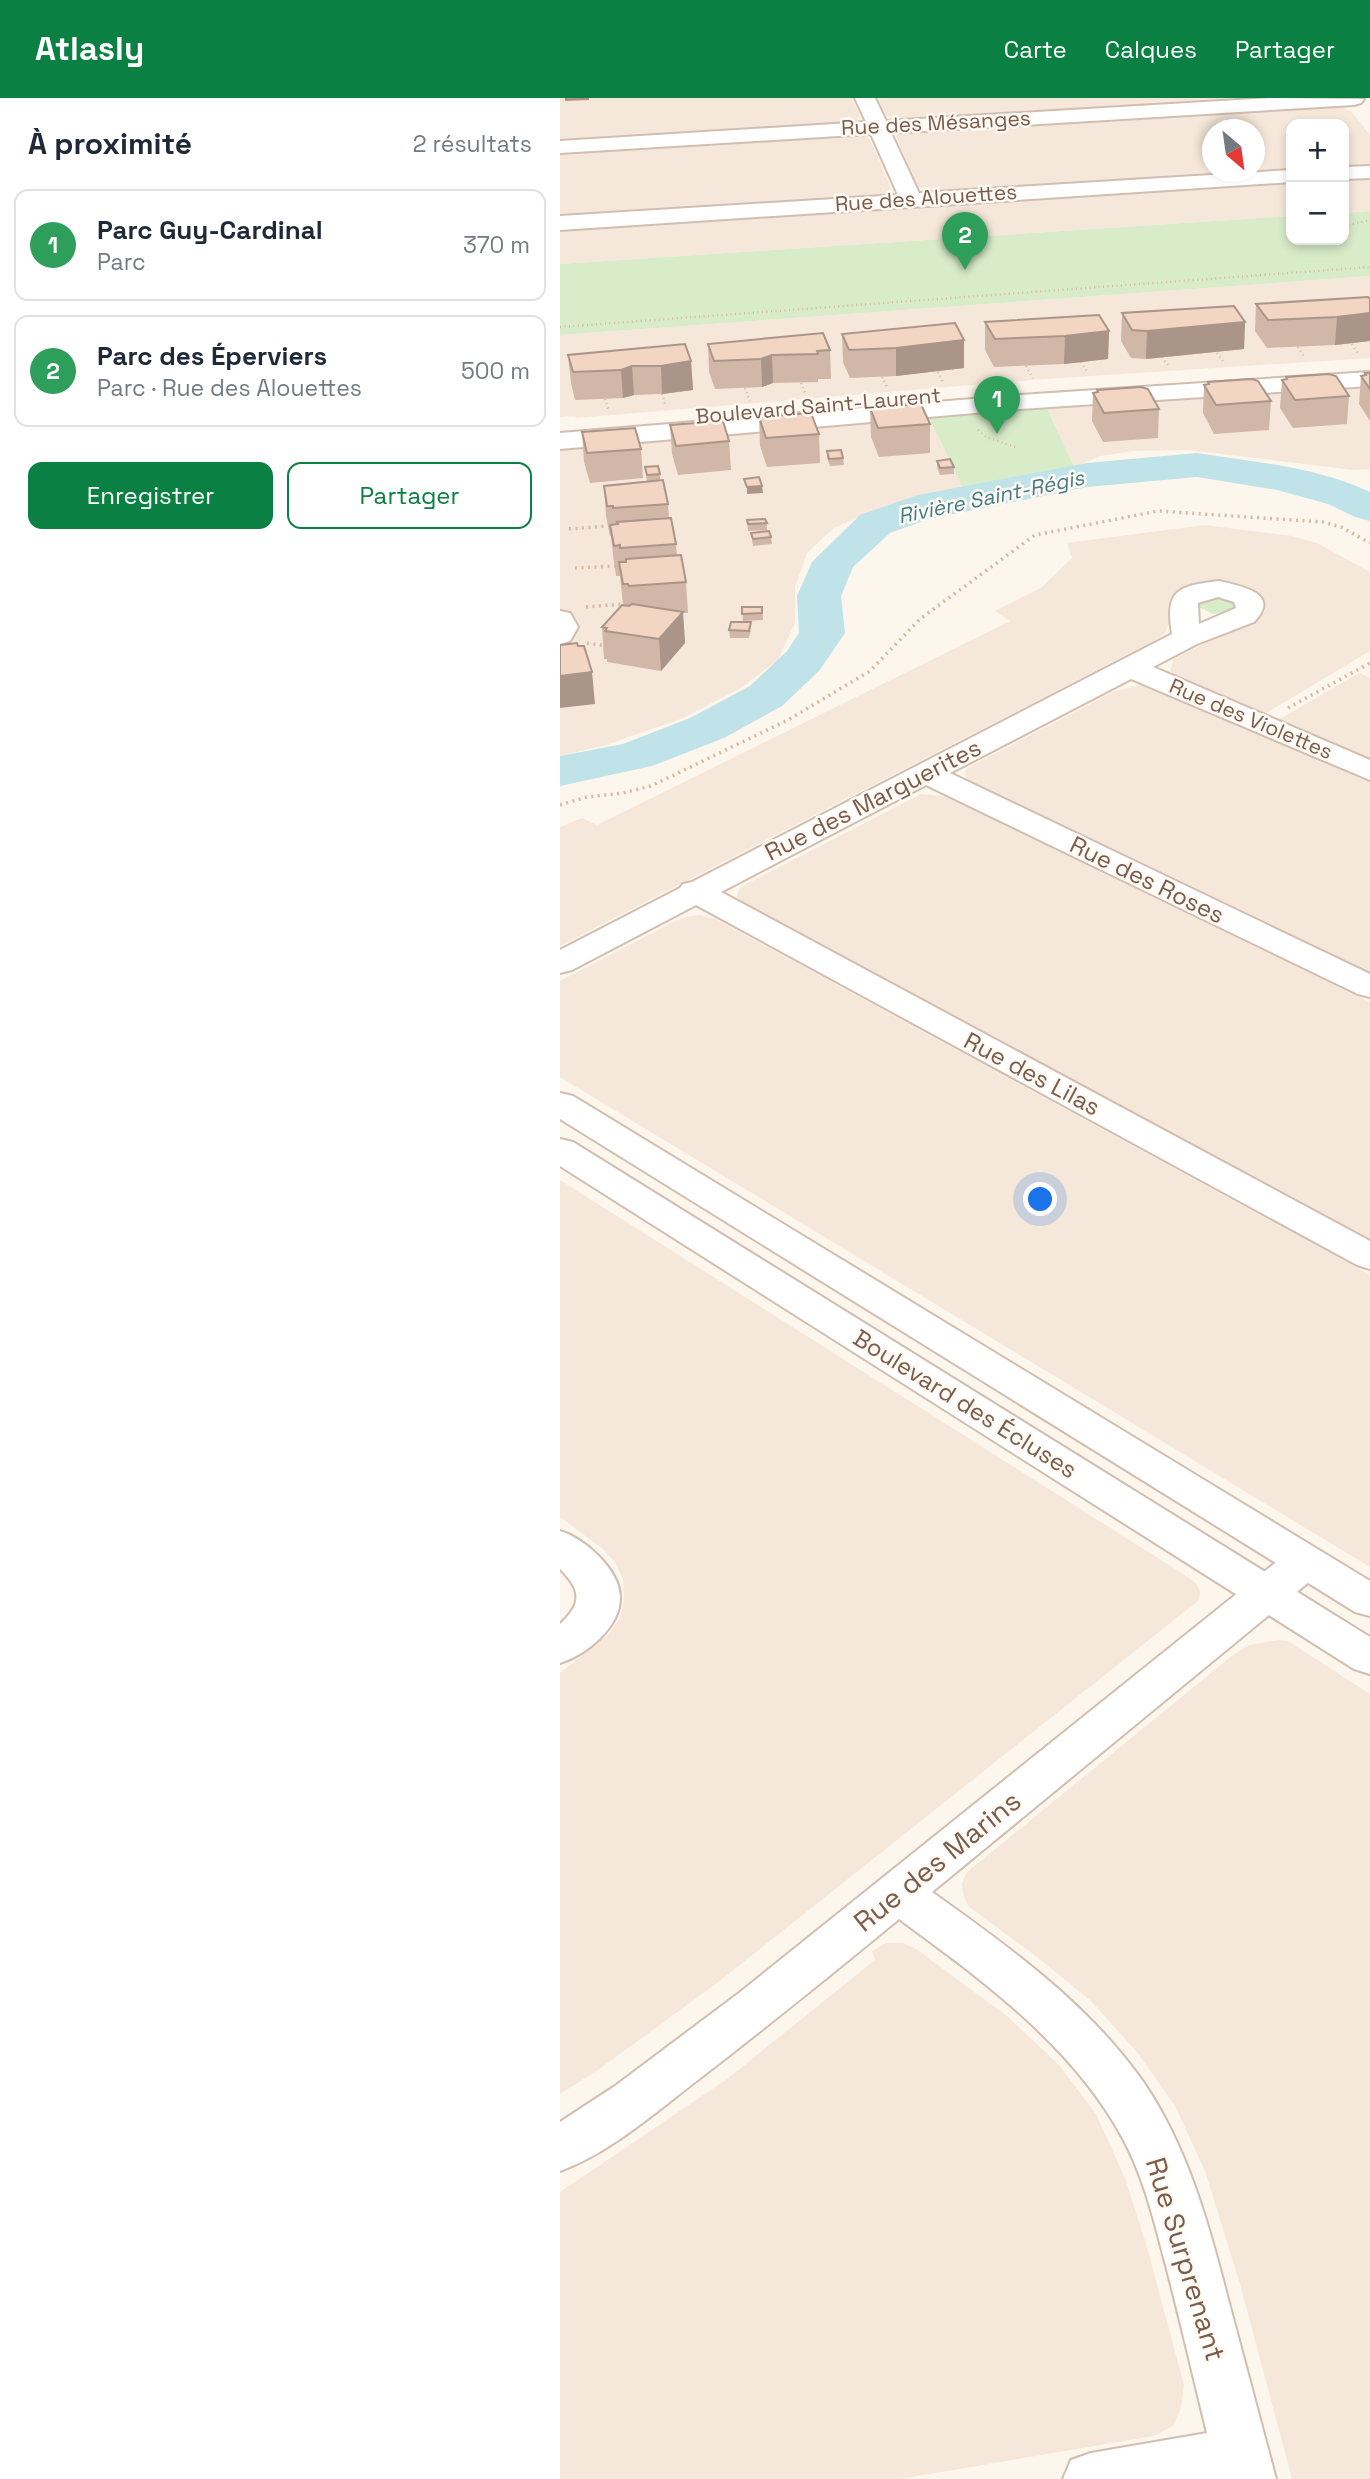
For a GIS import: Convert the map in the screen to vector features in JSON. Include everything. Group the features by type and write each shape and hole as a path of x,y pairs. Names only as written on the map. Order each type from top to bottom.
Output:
{"street":[{"path":"865,98 911,199"},
{"path":"1354,99 1370,119"},
{"name":"Rue des Mésanges","path":"560,147 1354,99"},
{"path":"1349,173 1370,172"},
{"name":"Rue des Alouettes","path":"560,223 1286,176"},
{"name":"Boulevard Saint-Laurent","path":"560,428 954,394 1367,368"},
{"name":"Boulevard Saint-Laurent","path":"560,441 1033,401 1367,368"},
{"name":"Rue des Marguerites","path":"560,962 1187,639"},
{"name":"Rue des Violettes","path":"1131,667 1370,771"},
{"name":"Rue des Roses","path":"925,773 1370,987"},
{"name":"Rue des Lilas","path":"694,891 1370,1257"},
{"name":"Boulevard des Écluses","path":"560,1104 1370,1601"},
{"name":"Boulevard des Écluses","path":"560,1150 1370,1658"},
{"path":"836,1323 874,1298"},
{"path":"560,1546 596,1578 599,1598 597,1609 583,1629 560,1647"},
{"name":"Rue des Marins","path":"560,2149 692,2058 1305,1562"},
{"name":"Rue Surprenant","path":"898,1893 1030,1993 1059,2019 1082,2042 1127,2099 1144,2129 1170,2188 1244,2466"},
{"path":"1091,2479 1244,2466"}],"path":[{"path":"1349,225 1370,220"},
{"path":"560,327 1370,267"},
{"path":"1352,344 1367,368"},
{"path":"1298,348 1309,363"},
{"path":"1217,353 1228,369"},
{"path":"938,372 947,388"},
{"path":"882,377 891,393"},
{"path":"801,383 808,400"},
{"path":"745,388 751,405"},
{"path":"662,394 667,412"},
{"path":"605,400 610,416"},
{"path":"981,425 978,430 981,435 1008,442 1018,448"},
{"path":"560,805 587,797 623,793 651,786 788,720 870,671 920,619 1035,535 1140,513 1172,511 1323,522 1341,527 1370,543"},
{"path":"569,528 608,526"},
{"path":"575,568 615,566"},
{"path":"569,626 623,604"},
{"path":"569,626 614,648"},
{"path":"1260,723 1370,663"}],"shaded area":[{"path":"560,98 852,98 861,118 845,125 560,143"},
{"path":"878,98 1319,98 906,121 886,116"},
{"path":"1338,106 1351,111 1370,135 1370,168 1349,170 1349,119 1286,119 1286,173 1265,174 1265,119 1202,119 1202,178 942,193 918,187 895,134 898,131"},
{"path":"861,134 870,139 891,188 883,196 560,219 560,150"},
{"path":"1370,176 1370,211 1349,213 1349,177"},
{"path":"1286,181 1286,216 560,264 560,227"},
{"path":"1370,276 1370,358 1045,379 576,418 560,417 560,335"},
{"path":"1370,387 1370,469 1354,470 1188,450 1134,451 1101,456 1074,467 1047,408"},
{"path":"929,418 949,454 963,490 873,511 834,528 807,553 795,587 795,623 778,660 741,688 681,719 606,745 560,756 560,450"},
{"path":"1205,525 1292,536 1317,543 1370,572 1370,651 1263,715 1177,677 1170,671 1174,659 1264,613 1265,605 1251,590 1239,586 1202,583 1184,588 1175,593 1170,603 1169,623 1165,633 1157,639 560,946 560,827 582,818 597,825 1010,621 995,611 1041,588 1072,558 1067,543"},
{"path":"1359,673 1370,678 1370,761 1276,721"},
{"path":"1140,685 1262,733 1370,780 1370,973 967,779 965,771 969,767 1115,691"},
{"path":"921,794 944,796 1370,1002 1370,1239 741,902 737,896 739,889 748,883"},
{"path":"691,916 716,919 1370,1275 1370,1567 560,1077 560,981 679,919"},
{"path":"560,1180 1180,1572 1196,1583 1200,1591 1199,1600 717,1983 598,2070 560,2094 560,1673 607,1636 620,1618 624,1601 623,1579 615,1562 603,1549 560,1517"},
{"path":"1288,1641 1370,1694 1370,2479 1292,2479 1240,2284 1205,2171 1175,2106 1137,2052 1091,2001 968,1906 963,1894 962,1883 967,1872 1233,1655 1249,1645"},
{"path":"886,1943 903,1943 916,1949 1007,2016 1059,2065 1096,2114 1125,2178 1147,2247 1184,2385 1181,2408 1173,2426 1154,2436 900,2479 560,2479 560,2192 727,2079 875,1960 872,1951"}],"green space":[{"path":"1370,211 1370,276 560,335 560,264 1286,216 1286,245 1349,245 1349,213"},
{"path":"1047,408 1074,467 963,490 929,418"},
{"path":"1219,596 1235,601 1235,610 1213,614 1199,607 1199,601"}],"building":[{"path":"1368,297 1370,313 1337,317 1268,320 1256,304"},
{"path":"1234,306 1245,322 1147,331 1132,330 1122,313"},
{"path":"1099,315 1109,331 1065,336 995,339 985,322"},
{"path":"955,323 964,340 849,350 842,334"},
{"path":"823,333 830,350 817,351 818,354 714,361 708,344"},
{"path":"685,344 691,361 661,366 632,366 621,370 573,372 568,355"},
{"path":"1365,373 1370,373 1370,389 1361,376 1366,375"},
{"path":"1329,374 1336,376 1349,396 1295,400 1282,380 1287,379 1286,377"},
{"path":"1252,379 1258,381 1271,401 1216,405 1204,385 1209,384 1208,382"},
{"path":"1141,387 1148,389 1159,409 1104,413 1093,393 1098,392 1097,390"},
{"path":"921,404 930,424 878,428 870,408"},
{"path":"811,413 819,434 766,438 759,417"},
{"path":"723,421 729,441 676,446 670,425"},
{"path":"635,428 641,449 587,453 582,432"},
{"path":"841,450 843,458 829,459 827,451"},
{"path":"950,459 954,467 940,468 937,461"},
{"path":"658,466 660,474 647,475 645,467"},
{"path":"759,477 762,486 747,487 744,479"},
{"path":"663,480 668,504 613,508 607,506 604,486"},
{"path":"671,518 676,544 620,548 620,545 614,546 610,525 618,524 617,522"},
{"path":"765,519 767,523 748,524 747,520"},
{"path":"769,531 771,537 753,539 751,533"},
{"path":"681,555 686,582 629,586 623,584 619,562 626,562 626,559"},
{"path":"632,604 683,612 659,639 605,631 607,628 602,627 622,605"},
{"path":"742,607 762,607 762,613 742,614"},
{"path":"731,622 751,622 749,631 729,630"},
{"path":"577,643 578,646 584,646 592,672 560,676 560,645"}],"waterway":[{"name":"Rivière Saint-Régis","path":"560,771 635,756 707,728 766,696 803,661 822,633 819,596 834,562 875,524 918,508 1087,475 1197,465 1280,478 1343,495 1370,508"}],"place":[{"name":"Parc des Éperviers","path":"965,270"},
{"name":"Parc Guy-Cardinal","path":"997,434"}]}
